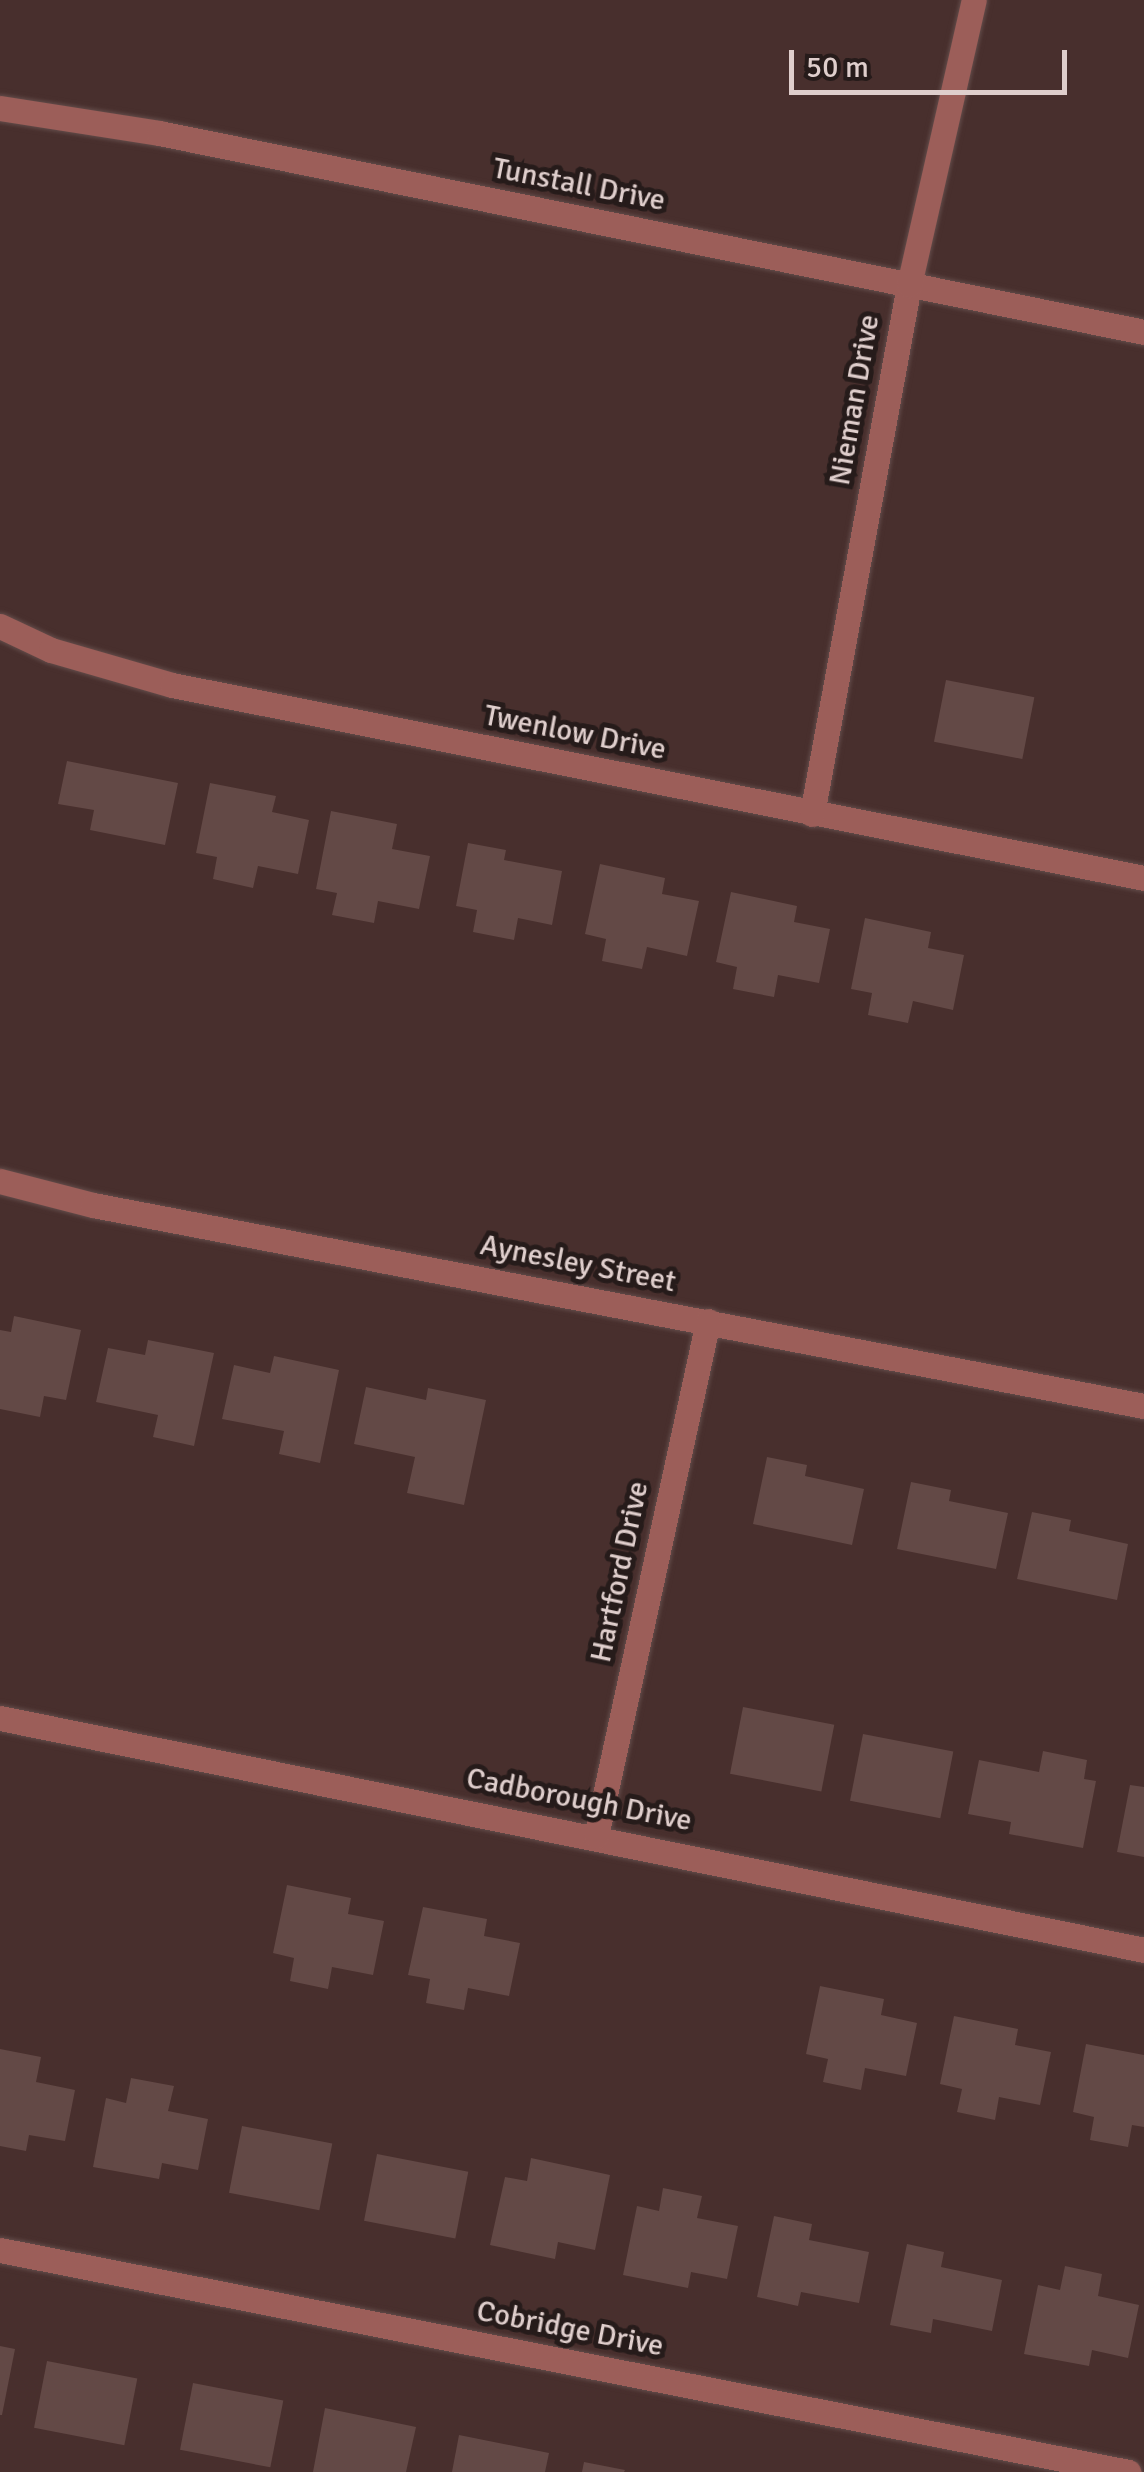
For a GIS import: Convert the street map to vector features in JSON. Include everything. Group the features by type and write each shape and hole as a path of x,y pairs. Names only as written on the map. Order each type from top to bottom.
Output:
{"street":[{"name":"Nieman Drive","path":"812,814 910,285 974,0"},
{"name":"Tunstall Drive","path":"0,108 160,132 1144,332"},
{"name":"Twenlow Drive","path":"0,626 51,650 172,685 1144,878"},
{"name":"Aynesley Street","path":"0,1181 93,1205 1144,1406"},
{"name":"Hartford Drive","path":"596,1836 708,1321"},
{"name":"Cadborough Drive","path":"0,1718 1144,1950"},
{"name":"Cobridge Drive","path":"0,2250 1128,2472"}],"building":[{"path":"946,680 1034,697 1022,759 934,742"},
{"path":"67,761 178,783 165,845 90,830 94,810 58,804"},
{"path":"210,783 276,796 272,812 309,820 298,874 258,866 253,888 213,879 217,857 196,853"},
{"path":"331,811 397,824 392,849 430,856 419,909 378,901 374,923 332,915 337,893 316,889"},
{"path":"468,843 506,850 504,860 562,871 552,925 518,918 514,940 473,932 477,910 456,906"},
{"path":"600,864 665,878 662,894 699,901 687,956 647,947 642,969 602,961 606,939 585,934"},
{"path":"731,892 797,906 794,922 830,929 819,983 778,975 774,997 733,989 737,967 716,962"},
{"path":"865,918 931,932 928,948 964,955 953,1010 913,1001 908,1023 868,1015 872,993 851,989"},
{"path":"14,1316 81,1330 66,1400 44,1396 40,1417 0,1409 0,1330 11,1332"},
{"path":"148,1340 214,1353 194,1446 153,1437 158,1415 96,1402 108,1348 145,1355"},
{"path":"274,1356 339,1370 320,1463 279,1454 284,1431 222,1419 234,1365 270,1373"},
{"path":"366,1387 426,1400 428,1388 486,1400 464,1505 407,1493 415,1457 354,1444"},
{"path":"767,1457 807,1465 805,1476 864,1489 852,1545 753,1524"},
{"path":"911,1482 951,1490 949,1501 1008,1513 996,1569 897,1549"},
{"path":"1032,1512 1071,1520 1069,1531 1128,1544 1117,1600 1017,1579"},
{"path":"743,1707 834,1725 821,1791 730,1774"},
{"path":"863,1734 953,1752 940,1818 850,1801"},
{"path":"1043,1751 1087,1760 1084,1779 1096,1781 1083,1848 1009,1834 1011,1822 968,1814 979,1760 1039,1772"},
{"path":"1130,1785 1144,1787 1144,1857 1117,1852"},
{"path":"287,1885 351,1898 348,1914 384,1921 373,1975 332,1967 328,1989 290,1981 294,1958 273,1953"},
{"path":"423,1907 487,1919 484,1936 520,1943 509,1996 468,1988 464,2010 426,2003 430,1979 408,1975"},
{"path":"820,1986 884,1999 881,2015 917,2023 906,2076 865,2068 861,2090 823,2082 828,2059 806,2054"},
{"path":"954,2016 1018,2029 1015,2045 1051,2052 1040,2105 999,2097 995,2120 957,2112 962,2089 940,2084"},
{"path":"1086,2044 1144,2055 1144,2127 1132,2125 1128,2147 1090,2140 1094,2117 1073,2112"},
{"path":"0,2049 41,2057 36,2082 75,2090 65,2141 29,2135 26,2151 0,2146"},
{"path":"131,2078 174,2086 168,2111 208,2119 198,2170 162,2163 159,2179 93,2167 106,2098 126,2103"},
{"path":"242,2126 332,2144 319,2210 229,2193"},
{"path":"377,2154 468,2172 455,2238 364,2221"},
{"path":"531,2158 610,2175 595,2250 558,2242 555,2259 490,2245 505,2177 527,2181"},
{"path":"663,2188 702,2196 697,2218 738,2226 727,2279 691,2272 688,2288 623,2275 637,2206 659,2211"},
{"path":"774,2216 812,2224 809,2240 869,2252 859,2303 801,2292 798,2306 757,2297"},
{"path":"907,2244 944,2252 941,2267 1002,2280 992,2331 933,2319 931,2333 890,2325"},
{"path":"1065,2266 1102,2274 1098,2296 1139,2305 1128,2358 1092,2350 1089,2366 1024,2354 1038,2285 1060,2290"},
{"path":"0,2346 15,2349 2,2415 0,2415"},
{"path":"47,2361 137,2379 124,2445 34,2428"},
{"path":"193,2383 283,2401 270,2467 180,2450"},
{"path":"325,2408 416,2427 406,2472 313,2472"},
{"path":"459,2435 549,2453 545,2472 452,2472"},
{"path":"584,2462 625,2470 582,2472"}]}
